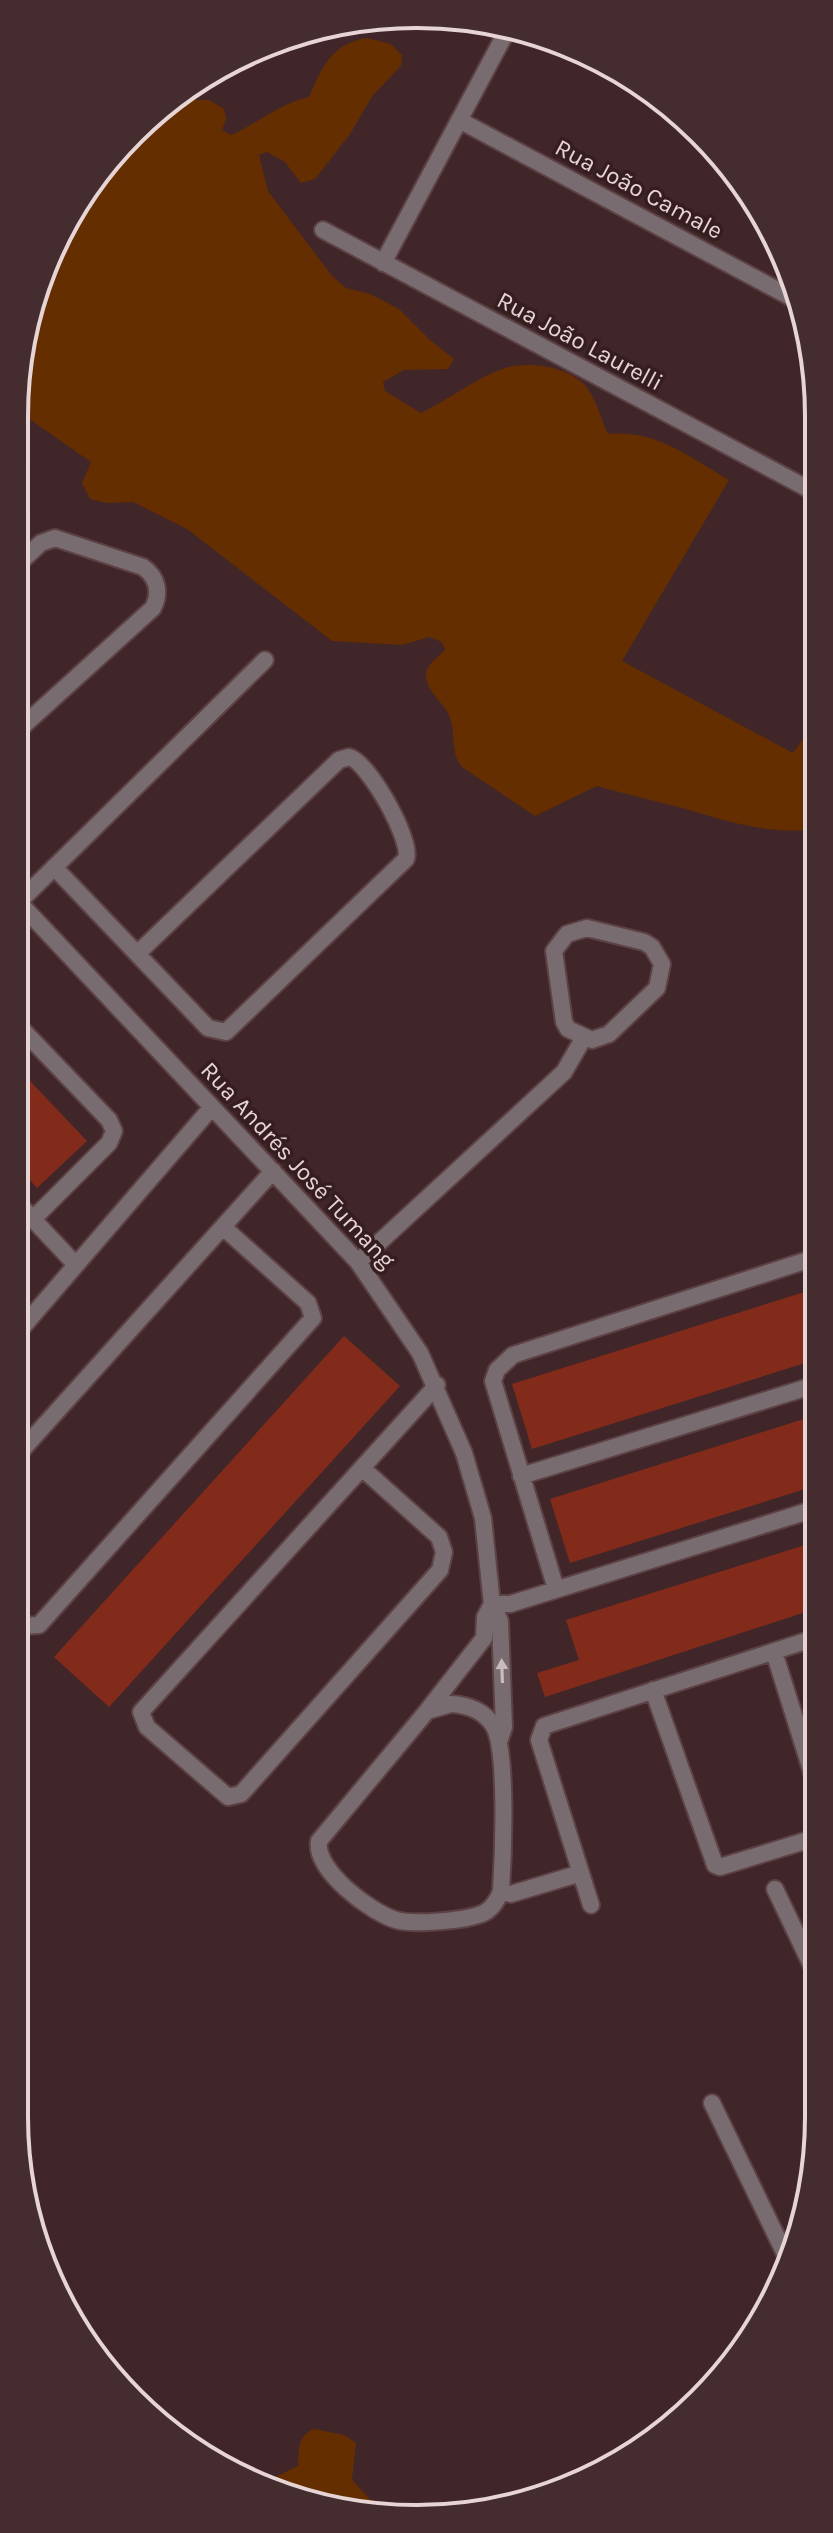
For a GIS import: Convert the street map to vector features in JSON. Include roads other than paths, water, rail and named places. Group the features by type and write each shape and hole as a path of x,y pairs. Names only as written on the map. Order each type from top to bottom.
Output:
{"street":[{"path":"383,263 503,38"},
{"name":"Rua João Camale","path":"459,120 785,294"},
{"name":"Rua João Laurelli","path":"323,230 805,487"},
{"path":"28,555 41,543 59,538 143,567 153,577 157,589 153,608 28,721"},
{"path":"28,890 265,660"},
{"path":"54,867 137,954 208,1028 221,1032 230,1030 406,859 405,838 362,763 354,758 339,760 137,954"},
{"name":"Rua Andrés José Tumang","path":"28,913 358,1262 401,1321 437,1385 464,1453 489,1552 492,1604"},
{"path":"587,928 644,942 652,947 662,964 657,988 609,1034 592,1040 583,1039 564,1022 554,951 559,942 567,934 587,928"},
{"path":"28,1036 109,1120 114,1131 109,1143 33,1219"},
{"path":"358,1262 564,1072 583,1039"},
{"path":"28,1321 212,1107"},
{"path":"28,1443 273,1171"},
{"path":"28,1214 76,1265"},
{"path":"28,1626 39,1625 313,1318 308,1303 223,1227"},
{"path":"556,1589 493,1381 497,1370 513,1355 805,1261"},
{"path":"362,1468 439,1537 444,1552 440,1570 241,1794 228,1797 147,1727 141,1712 437,1385"},
{"path":"521,1476 805,1388"},
{"path":"492,1604 510,1604 805,1512"},
{"path":"492,1604 500,1621 504,1727 500,1739 501,1891 494,1905 483,1914 409,1923 377,1913 321,1862 317,1849 322,1834 427,1711 484,1638 485,1617 492,1604"},
{"path":"591,1905 539,1740 540,1731 549,1724 805,1641"},
{"path":"774,1652 805,1751"},
{"path":"653,1690 715,1865 720,1867 805,1841"},
{"path":"427,1711 451,1704 475,1709 486,1716 500,1739"},
{"path":"501,1891 511,1894 581,1873"},
{"path":"775,1889 805,1952"},
{"path":"712,2103 782,2247"}]}
